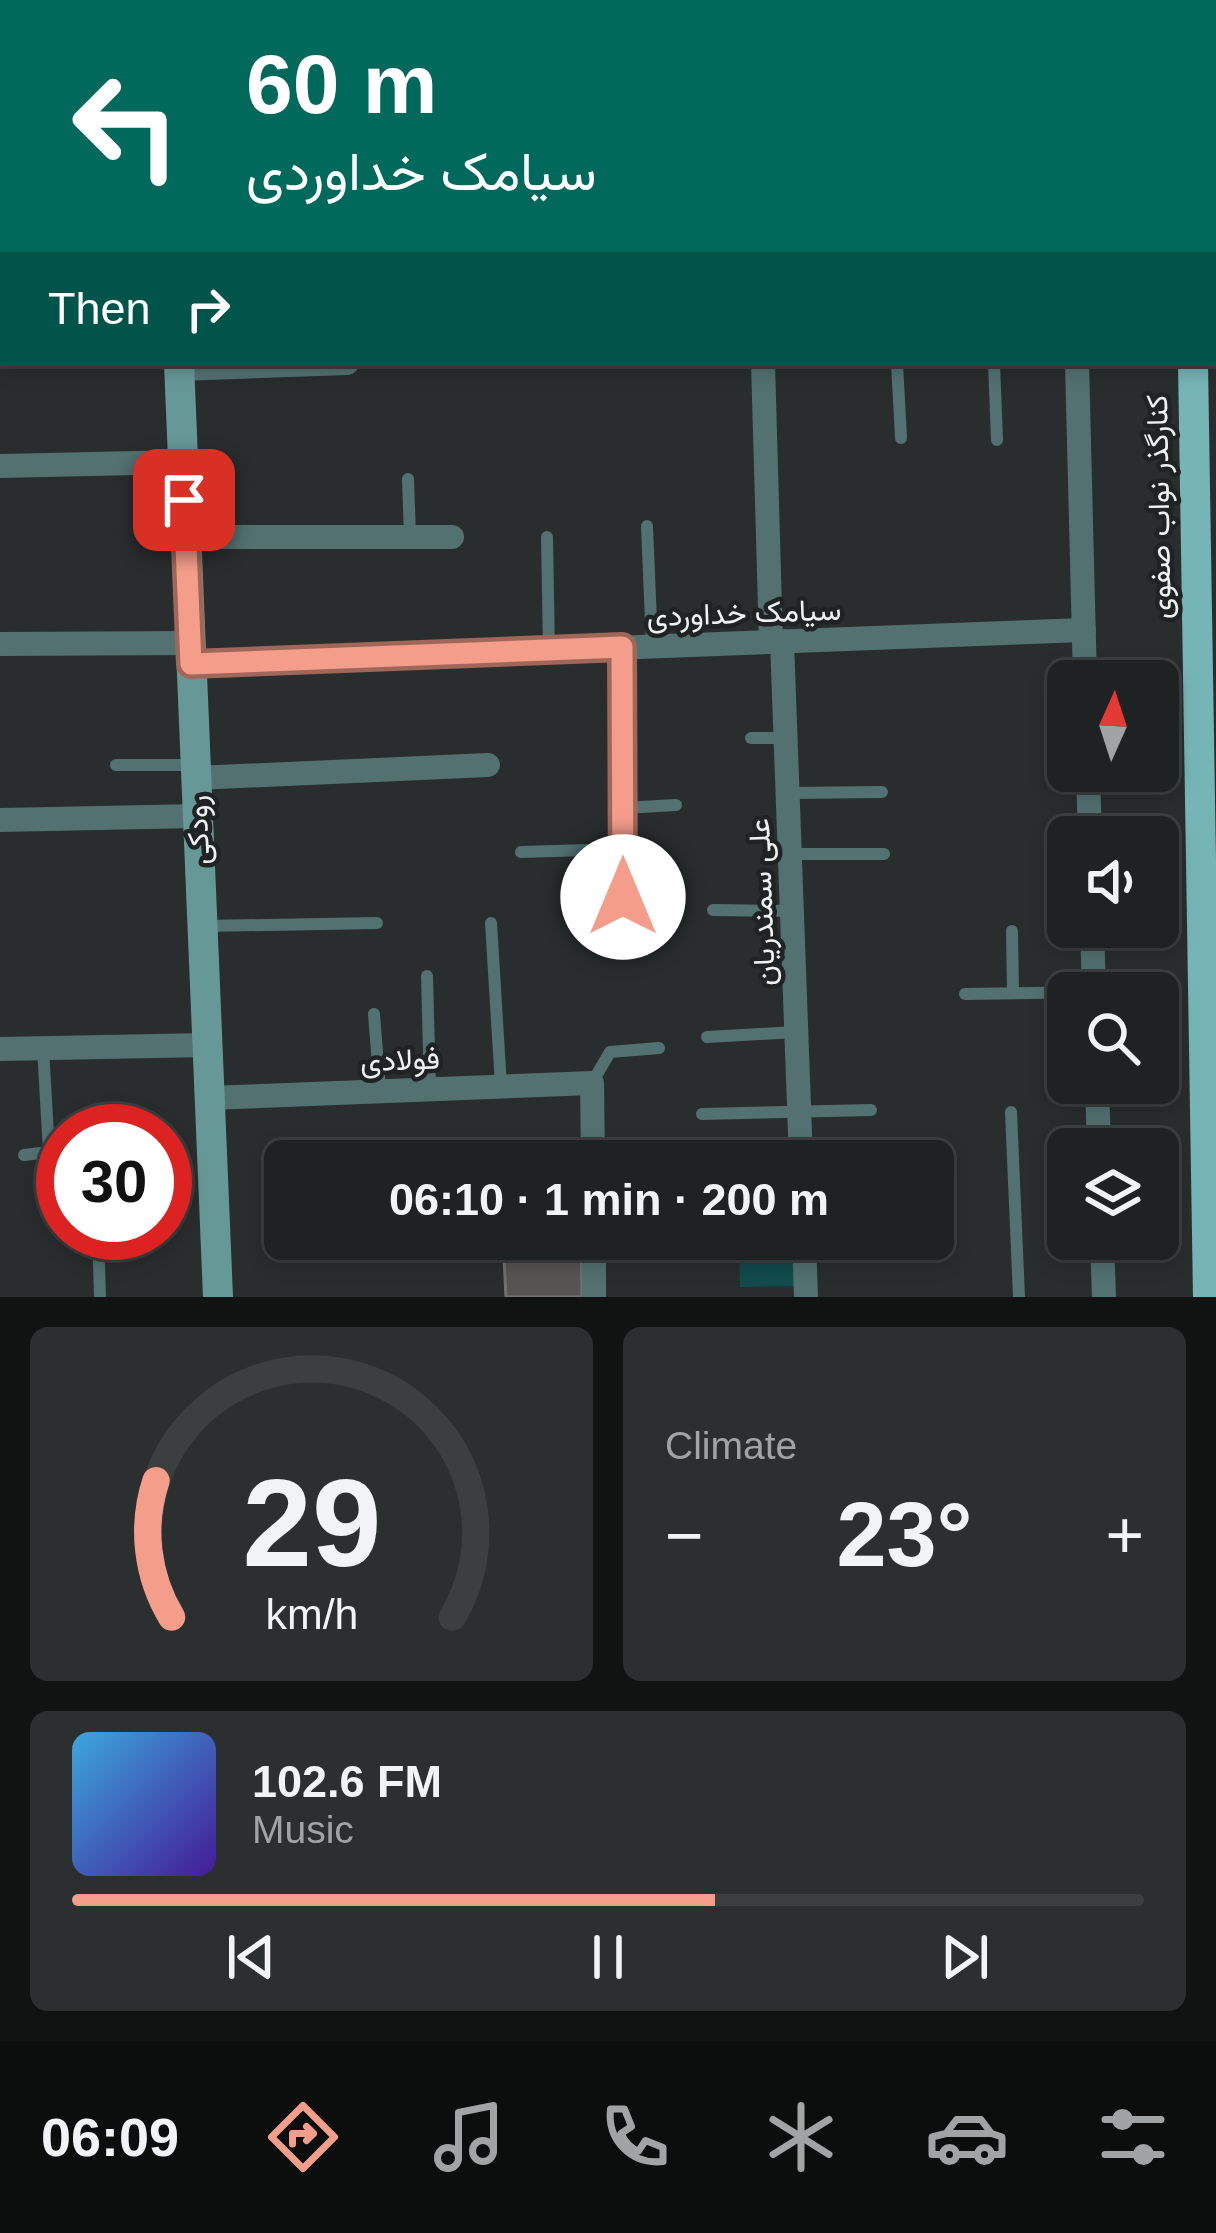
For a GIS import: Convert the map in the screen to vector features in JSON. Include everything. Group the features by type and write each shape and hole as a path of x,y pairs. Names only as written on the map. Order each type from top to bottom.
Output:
{"main road":[{"name":"رودکی","path":"179,366 218,1297"},
{"name":"کنارگذر نواب صفوی","path":"1192,366 1208,1297"}],"street":[{"name":"علی سمندریان","path":"763,366 788,793 801,1140"},
{"path":"1077,366 1085,660"},
{"path":"0,466 183,462"},
{"path":"186,537 452,536"},
{"name":"سیامک خداوردی","path":"0,644 191,653 549,650 1084,630"},
{"path":"622,647 623,897"},
{"path":"196,772 488,765"},
{"path":"0,820 197,816"},
{"path":"0,1049 207,1045"},
{"path":"592,1083 593,1140"},
{"name":"فولادی","path":"209,1098 592,1083"},
{"path":"594,1260 594,1297"},
{"path":"805,1260 806,1297"},
{"path":"1103,1260 1104,1297"}],"lane":[{"path":"897,366 901,437"},
{"path":"994,366 998,440"},
{"path":"408,479 410,537"},
{"path":"647,526 652,646"},
{"path":"547,537 549,650"},
{"path":"751,738 785,738"},
{"path":"116,764 196,772"},
{"path":"788,793 882,792"},
{"path":"622,808 676,805"},
{"path":"521,852 623,849"},
{"path":"790,854 884,854"},
{"path":"712,910 792,911"},
{"path":"202,926 377,923"},
{"path":"491,923 501,1086"},
{"path":"1012,931 1013,994"},
{"path":"427,976 430,1089"},
{"path":"964,994 1047,993"},
{"path":"374,1014 380,1091"},
{"path":"707,1037 796,1032"},
{"path":"24,1155 49,1152 43,1048"},
{"path":"592,1083 610,1052 659,1048"},
{"path":"702,1114 871,1111"},
{"path":"1011,1112 1019,1297"},
{"path":"99,1260 100,1297"}],"shaded area":[{"path":"739,1260 796,1260 797,1286 740,1287"}],"building":[{"path":"504,1260 581,1260 582,1297 506,1297"}],"route":[{"path":"184,500 191,664 622,647 623,897"}]}
